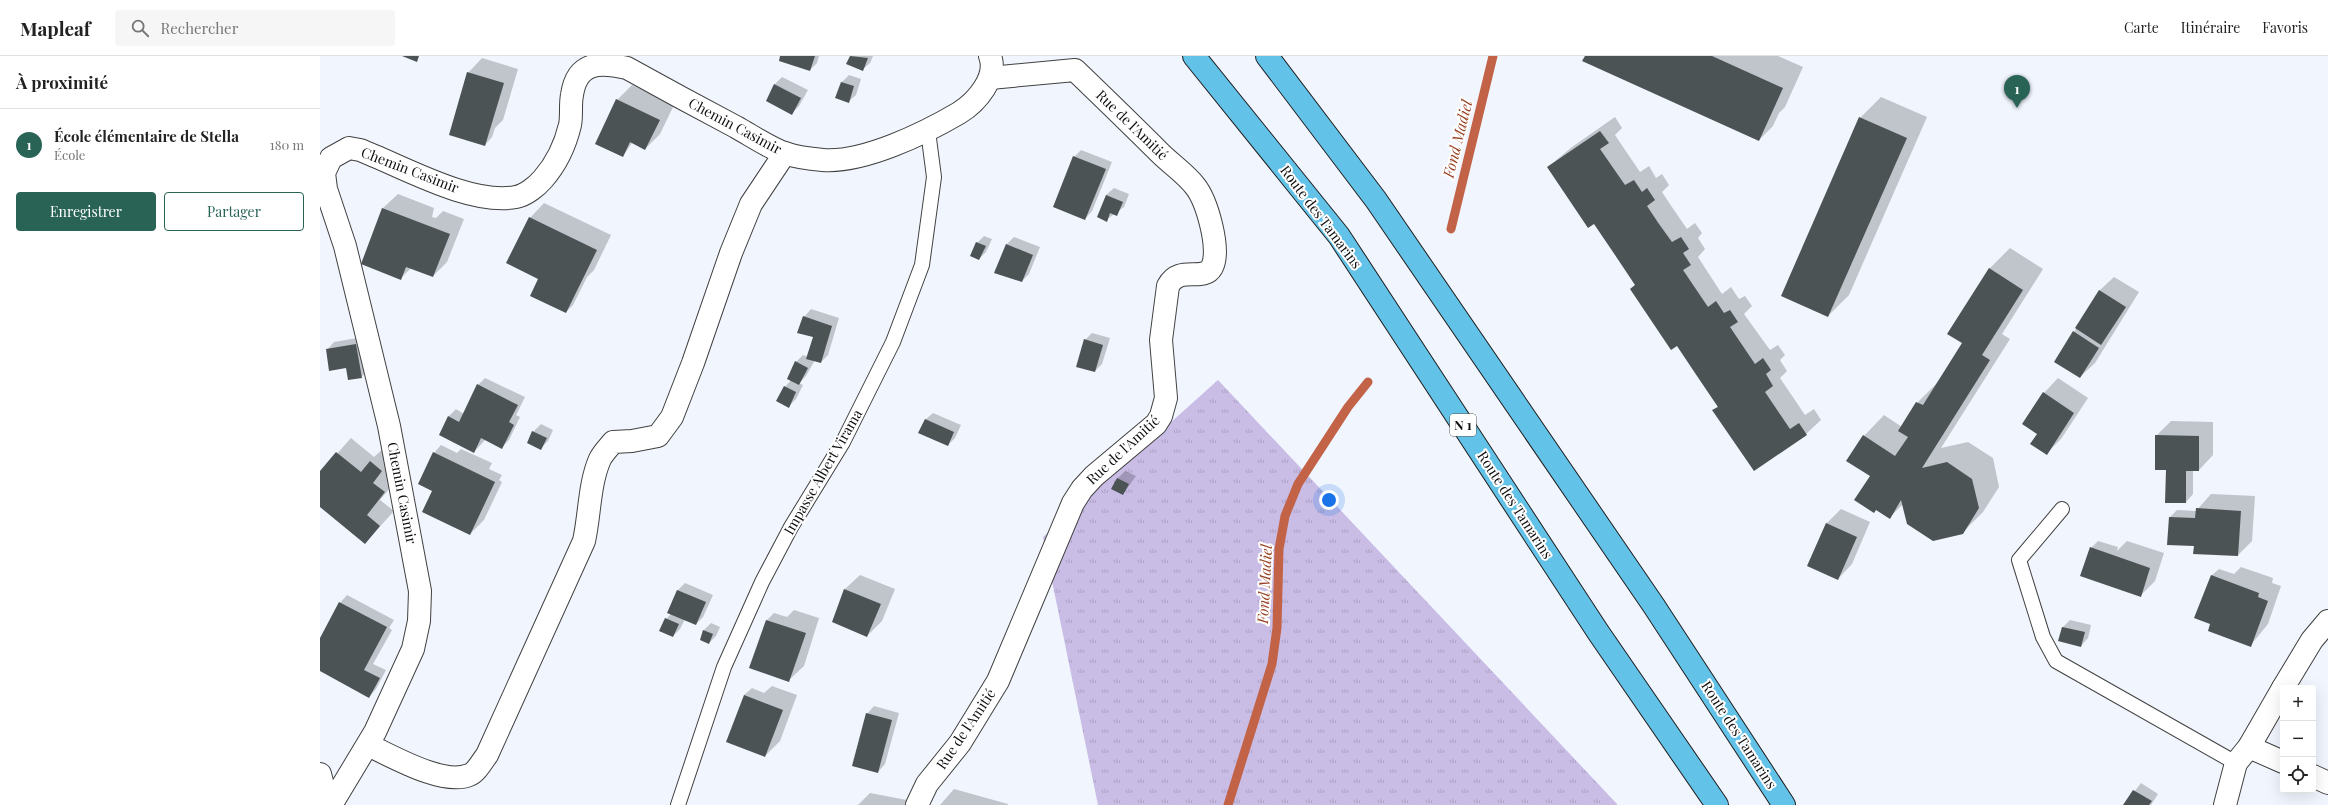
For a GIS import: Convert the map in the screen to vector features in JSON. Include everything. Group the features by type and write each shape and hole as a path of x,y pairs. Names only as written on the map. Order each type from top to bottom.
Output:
{"highway":[{"name":"Route des Tamarins","path":"1194,56 1338,236 1598,632 1717,805"},
{"name":"Route des Tamarins","path":"1267,56 1376,200 1654,606 1784,805"}],"street":[{"name":"Chemin Casimir","path":"331,805 368,745 413,649 419,621 420,591 389,426 345,246 326,190 324,173 331,158 348,148 360,150 455,189 492,197 517,197 537,186 551,169 563,149 570,124 574,83 579,74 598,64 627,68 784,153 824,160 846,159 898,144 928,131 964,110 983,91 990,78 993,64 990,56"},
{"name":"Rue de l'Amitié","path":"917,805 927,784 960,743 998,681 1073,503 1082,489 1122,451 1156,424 1161,416 1166,398 1161,340 1168,290 1172,280 1186,273 1207,272 1214,263 1210,216 1195,186 1069,63 990,78"},
{"path":"368,745 432,772 455,778 471,775 488,754 584,541 590,512 591,487 600,458 613,442 632,441 658,436 672,417 693,363 731,253 751,204 784,153"},
{"path":"2285,685 2312,640 2328,621"},
{"path":"2225,805 2242,755 2280,693"},
{"path":"2242,755 2280,761"},
{"path":"320,774 328,805"},
{"path":"2316,777 2328,783"}],"lane":[{"name":"Impasse Albert Virama","path":"678,805 724,667 762,582 791,527 843,442 893,342 922,265 934,177 928,131"},
{"path":"2062,508 2019,560 2042,637 2056,661 2242,755"}],"green space":[{"path":"1218,380 1617,805 1098,805 1043,537"}],"building":[{"path":"402,56 419,56 417,62"},
{"path":"780,56 815,56 810,71 779,61"},
{"path":"850,56 868,58 863,71 846,64"},
{"path":"1585,56 1712,56 1783,88 1759,141 1582,61"},
{"path":"467,72 504,83 485,146 449,135"},
{"path":"841,82 854,86 849,103 835,98"},
{"path":"774,84 801,98 792,115 766,101"},
{"path":"616,99 660,120 645,150 630,142 623,157 595,144"},
{"path":"1859,117 1907,138 1828,317 1781,296"},
{"path":"1600,131 1609,143 1600,149 1625,185 1634,180 1642,192 1647,188 1655,200 1647,206 1659,224 1672,242 1681,237 1689,249 1683,253 1691,265 1683,270 1708,307 1716,301 1724,313 1730,310 1738,322 1730,327 1755,364 1763,358 1771,370 1766,374 1773,386 1765,392 1790,429 1799,423 1807,435 1754,471 1712,410 1718,407 1677,346 1671,350 1630,289 1635,285 1594,224 1588,228 1547,167"},
{"path":"1073,156 1106,169 1085,220 1053,207"},
{"path":"1106,195 1123,202 1117,216 1110,213 1107,222 1097,217"},
{"path":"382,208 450,234 433,277 406,267 401,280 361,264"},
{"path":"529,217 597,250 566,313 530,296 538,279 506,263"},
{"path":"976,242 986,246 979,260 970,256"},
{"path":"1006,244 1033,255 1022,282 994,273"},
{"path":"1989,268 2023,290 1982,355 1990,360 1922,468 1947,462 1972,479 1979,508 1963,534 1933,541 1907,524 1901,500 1890,519 1876,510 1874,513 1854,500 1870,476 1846,461 1863,435 1895,456 1908,437 1898,431 1916,402 1923,405 1962,343 1947,334"},
{"path":"2099,290 2126,307 2101,345 2075,328"},
{"path":"803,316 832,326 821,363 806,359 813,337 797,333"},
{"path":"2073,331 2099,348 2080,378 2054,362"},
{"path":"1084,339 1103,345 1095,372 1076,367"},
{"path":"356,344 362,378 348,380 346,368 329,371 326,349"},
{"path":"795,361 808,368 799,385 787,379"},
{"path":"477,384 518,405 509,422 514,425 502,449 481,438 474,453 439,435 448,416 459,422"},
{"path":"784,386 796,392 789,408 776,401"},
{"path":"2043,392 2074,413 2047,455 2030,444 2037,434 2022,424"},
{"path":"925,419 954,432 948,446 918,433"},
{"path":"532,431 547,438 541,450 527,443"},
{"path":"2155,435 2199,436 2199,471 2186,471 2186,503 2165,503 2166,470 2155,470"},
{"path":"336,452 361,472 370,461 382,471 373,483 385,492 367,515 380,526 365,544 320,507 320,471"},
{"path":"433,452 495,482 470,535 422,512 432,491 418,484"},
{"path":"1117,478 1129,484 1123,495 1111,489"},
{"path":"2196,508 2241,511 2238,556 2193,554 2194,546 2167,545 2169,517 2195,518"},
{"path":"1826,523 1857,537 1838,580 1807,566"},
{"path":"2090,547 2150,568 2141,597 2080,576"},
{"path":"2211,575 2259,593 2258,597 2268,601 2251,647 2208,631 2210,624 2194,618"},
{"path":"844,589 881,604 867,637 832,622"},
{"path":"677,590 706,602 696,625 667,613"},
{"path":"339,602 387,627 364,670 380,678 369,698 320,671 320,638"},
{"path":"665,618 679,624 673,637 659,631"},
{"path":"766,620 806,633 789,682 749,668"},
{"path":"2062,627 2085,632 2081,647 2058,641"},
{"path":"703,630 713,634 709,644 700,640"},
{"path":"744,695 783,710 765,757 726,742"},
{"path":"866,713 892,720 878,773 852,766"},
{"path":"2133,790 2152,801 2149,805 2123,805"}],"waterway":[{"name":"Fond Madiel","path":"1451,229 1493,56"},
{"name":"Fond Madiel","path":"1228,805 1272,664 1277,628 1279,549 1285,516 1298,484 1348,407 1368,382"}],"place":[{"name":"École élémentaire de Stella","path":"2017,108"}]}
